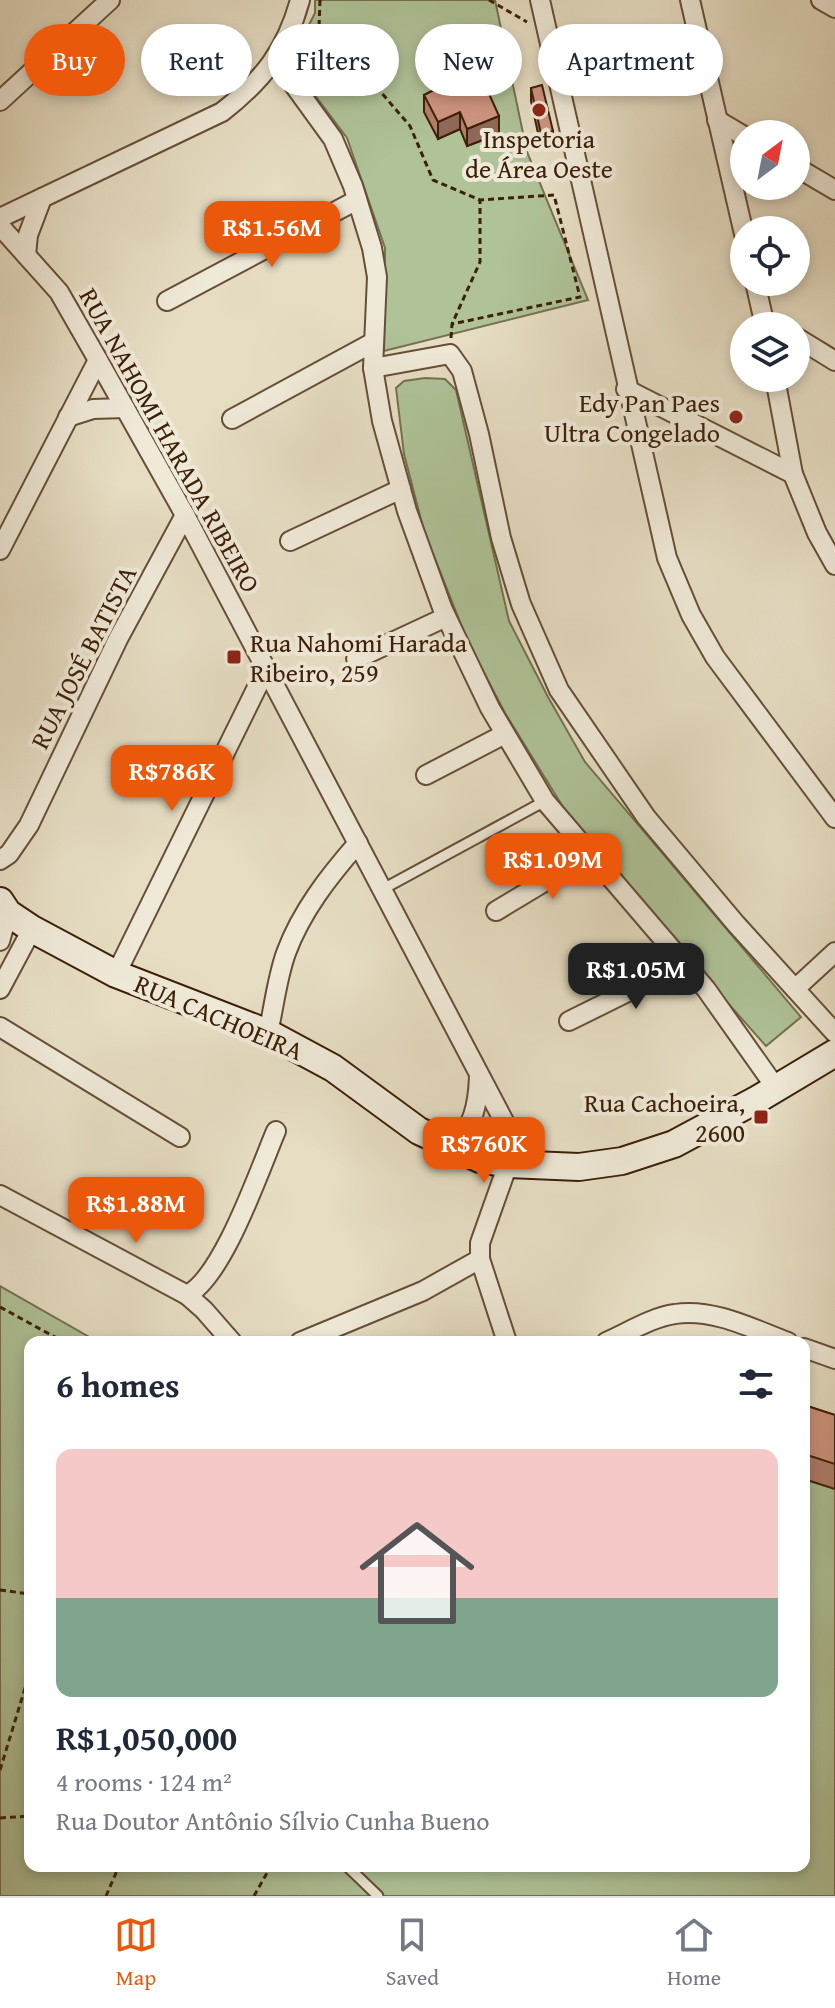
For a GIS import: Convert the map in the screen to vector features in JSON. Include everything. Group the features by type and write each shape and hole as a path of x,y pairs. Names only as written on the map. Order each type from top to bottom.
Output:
{"main road":[{"name":"RUA CACHOEIRA","path":"4,907 32,929 116,974 268,1033 333,1068 419,1131 480,1159 579,1167 622,1161 674,1144 835,1053"}],"street":[{"path":"0,101 110,0"},
{"path":"290,24 300,0"},
{"path":"540,0 546,24"},
{"path":"690,0 740,216"},
{"path":"821,0 835,8"},
{"path":"0,218 222,112 252,89 268,68"},
{"path":"302,96 333,139 372,248 377,277 373,368 382,421 401,489 446,617 505,734 545,801 706,989 776,1088"},
{"path":"562,96 626,389 667,558 691,615 715,657 835,818"},
{"path":"717,120 730,128"},
{"path":"810,175 835,190"},
{"path":"26,255 28,235 42,198"},
{"path":"167,301 357,200"},
{"name":"RUA NAHOMI HARADA RIBEIRO","path":"0,226 59,292 185,515 479,1074 518,1164"},
{"path":"232,419 372,343"},
{"path":"810,346 835,361"},
{"path":"373,368 450,354 462,371 501,538 521,604 559,690 646,817 736,924 835,1033"},
{"path":"0,550 98,360"},
{"path":"626,389 793,474"},
{"path":"778,392 793,474 817,533 835,565"},
{"path":"68,417 93,409 125,408"},
{"path":"290,541 401,489"},
{"name":"RUA JOSÉ BATISTA","path":"0,860 9,854 29,825 118,639 185,515"},
{"path":"356,659 446,617"},
{"path":"116,974 265,671"},
{"path":"426,775 505,734"},
{"path":"268,1033 286,954 304,915 332,873 358,843"},
{"path":"496,911 589,855"},
{"path":"0,941 4,907"},
{"path":"0,989 32,929"},
{"path":"796,988 835,952"},
{"path":"569,1021 684,964"},
{"path":"0,1027 180,1137"},
{"path":"453,1149 470,1127 476,1113 479,1074"},
{"path":"187,1295 197,1290 213,1269 239,1218 276,1131"},
{"path":"505,1336 480,1259 480,1243 518,1164"},
{"path":"0,1195 187,1295 227,1336"},
{"path":"314,1336 423,1291 480,1259"},
{"path":"620,1336 672,1314 692,1312 714,1315 772,1336"},
{"path":"810,1350 835,1359"}],"lane":[{"path":"383,889 545,801"},
{"path":"353,1872 378,1896"}],"path":[{"path":"320,0 319,29 367,76 410,126 433,180 480,200 554,195 580,297 452,324"},
{"path":"489,0 538,27"},
{"path":"450,354 452,324 480,262 480,200"},
{"path":"0,1307 53,1336"},
{"path":"0,1590 24,1593"},
{"path":"0,1770 24,1692"},
{"path":"0,1818 24,1816"},
{"path":"106,1896 116,1872"},
{"path":"254,1896 268,1872"}],"green space":[{"path":"315,0 495,0 500,24 415,24 415,96 515,96 527,152 588,300 384,351 385,248 347,138 316,96 399,96 399,24 309,24 315,13"},
{"path":"445,379 456,390 509,621 585,762 801,1017 766,1046 584,841 505,713 468,642 424,531 404,454 396,388 404,381"},
{"path":"0,1286 88,1336 24,1336 24,1872 810,1872 810,1481 835,1489 835,1896 0,1896"}],"building":[{"path":"538,86 538,96 545,96 553,131 541,134 531,88"},
{"path":"425,96 490,96 499,116 467,129 460,112 438,122"},
{"path":"810,1407 835,1415 835,1464 810,1456"}],"place":[{"name":"Inspetoria de Área Oeste","path":"539,110"},
{"name":"Edy Pan Paes Ultra Congelado","path":"736,417"},
{"name":"Rua Nahomi Harada Ribeiro, 259","path":"234,657"},
{"name":"Rua Cachoeira, 2600","path":"761,1117"}]}
